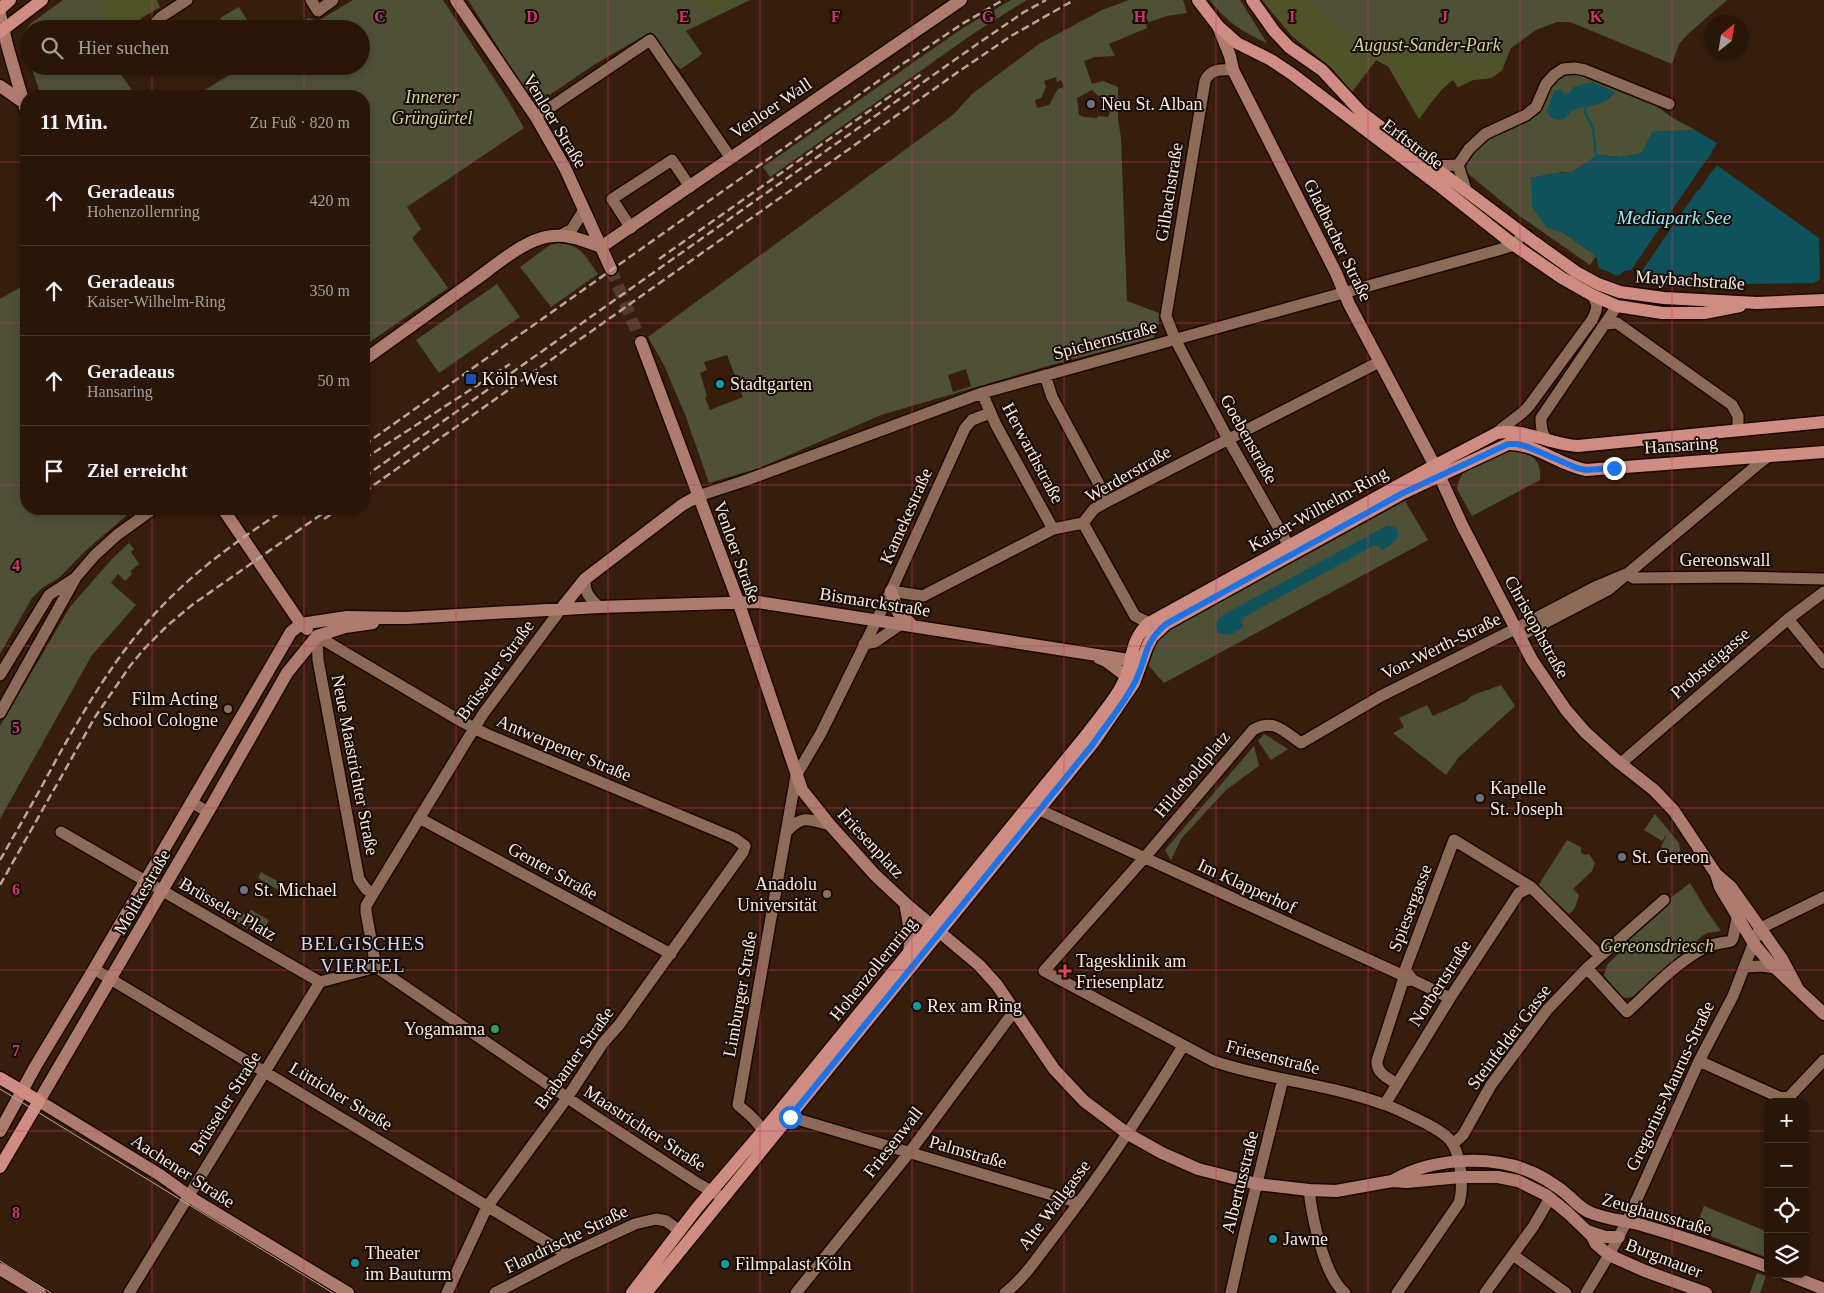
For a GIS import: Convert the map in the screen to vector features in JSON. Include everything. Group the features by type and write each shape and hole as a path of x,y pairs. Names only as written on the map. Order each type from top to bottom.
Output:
{"main road":[{"path":"0,9 10,0"},
{"path":"2,31 42,0"},
{"name":"Erftstraße","path":"1198,0 1218,26 1237,43 1271,60 1292,74 1514,245 1562,278 1592,295 1617,306"},
{"name":"Erftstraße","path":"1252,0 1274,31 1289,47 1322,70 1361,112 1576,272 1598,284 1620,292"},
{"name":"Maybachstraße","path":"1620,292 1664,298 1757,303 1824,300"},
{"name":"Maybachstraße","path":"1617,306 1662,313 1704,313 1757,303"},
{"name":"Hansaring","path":"1548,441 1567,446 1578,446 1824,422"},
{"name":"Kaiser-Wilhelm-Ring","path":"1131,654 1140,632 1149,623 1403,493 1496,433 1509,431 1523,433 1548,441"},
{"name":"Kaiser-Wilhelm-Ring","path":"1438,471 1508,444 1517,444 1543,454"},
{"path":"1800,454 1824,447"},
{"name":"Hansaring","path":"1543,454 1568,465 1586,470 1824,452"},
{"name":"Kaiser-Wilhelm-Ring","path":"1140,670 1152,637 1166,624 1291,550"},
{"name":"Hohenzollernring","path":"632,1293 680,1231 758,1154 790,1117 935,928 1034,807 1123,683 1131,654"},
{"name":"Hohenzollernring","path":"1034,807 1093,744 1127,694 1140,670"},
{"name":"Hohenzollernring","path":"646,1293 763,1131 909,953 935,928"},
{"name":"Aachener Straße","path":"0,1078 39,1101"},
{"name":"Moltkestraße","path":"0,1168 39,1101"}],"street":[{"path":"159,20 187,0"},
{"path":"311,0 318,11 333,0"},
{"name":"Venloer Straße","path":"456,0 536,117 565,168 611,268"},
{"name":"Venloer Wall","path":"601,247 961,0"},
{"path":"0,14 2,31 20,90"},
{"name":"Gladbacher Straße","path":"1218,26 1230,56 1233,70 1379,362 1438,471"},
{"path":"536,117 650,40 730,158"},
{"path":"1458,165 1469,149 1484,134 1526,115 1536,107 1546,84 1563,69 1575,68 1585,70 1669,104"},
{"name":"Gilbachstraße","path":"1176,339 1166,316 1205,81 1208,75 1216,70 1233,70"},
{"path":"0,86 20,103"},
{"path":"631,228 612,199 672,160 690,186"},
{"path":"1433,166 1458,165"},
{"path":"1458,165 1466,190"},
{"path":"370,356 524,247 539,239 561,235 572,229 584,210"},
{"path":"1514,245 1523,234"},
{"path":"561,235 583,240 601,247"},
{"name":"Spichernstraße","path":"698,496 744,481 982,393 1514,245"},
{"path":"1496,433 1523,413 1529,406 1592,320 1597,310 1596,301 1592,295"},
{"path":"1548,441 1543,435 1541,418 1617,306"},
{"path":"1605,324 1617,323 1732,405 1738,416 1738,430"},
{"name":"Goebenstraße","path":"1176,339 1228,439 1291,550"},
{"name":"Venloer Straße","path":"641,342 738,601 796,776"},
{"name":"Werderstraße","path":"891,591 923,596 1053,529 1084,523 1094,509 1108,501 1379,362"},
{"path":"1045,375 1052,397 1108,501"},
{"name":"Herwarthstraße","path":"982,393 990,413 1053,529"},
{"name":"Kamekestraße","path":"796,776 821,734 891,591 965,428 972,420 990,413"},
{"name":"Von-Werth-Straße","path":"1273,724 1301,743 1381,696 1518,632 1595,587 1626,574 1769,456"},
{"name":"Christophstraße","path":"1438,471 1462,525 1532,660 1566,710 1585,732 1620,764 1654,790 1674,811 1716,874"},
{"name":"Brüsseler Straße","path":"376,967 366,906 475,727 585,579 682,505 698,496"},
{"path":"0,713 76,577 95,555 117,535 145,515"},
{"path":"227,515 301,624 317,636"},
{"path":"1084,523 1135,616 1149,623"},
{"name":"Gereonswall","path":"1626,574 1634,578 1739,577 1824,580"},
{"path":"0,675 49,595 76,577"},
{"path":"585,579 584,587 587,594 599,606"},
{"path":"864,644 875,642 907,625 898,612 891,591"},
{"name":"Probsteigasse","path":"1620,764 1788,619 1824,592"},
{"name":"Bismarckstraße","path":"301,624 347,617 406,618 599,606 738,601 760,602 1085,653"},
{"name":"Bismarckstraße","path":"317,636 345,627 406,618"},
{"path":"1788,619 1824,663"},
{"name":"Moltkestraße","path":"0,1131 21,1090 291,632 301,624"},
{"name":"Moltkestraße","path":"39,1101 287,673 317,636"},
{"name":"Antwerpener Straße","path":"317,636 486,734 734,838 744,844 743,852"},
{"name":"Neue Maastrichter Straße","path":"317,636 318,660 359,879 366,889 373,894"},
{"path":"1085,653 1144,656"},
{"path":"1085,653 1106,661 1126,676"},
{"name":"Hildeboldplatz","path":"1145,857 1253,730 1265,724 1273,724"},
{"name":"Friesenplatz","path":"796,776 806,797 875,875 904,903 979,965 997,985 1058,1074 1084,1101 1128,1134 1162,1153 1192,1166 1219,1175 1258,1184 1336,1191 1392,1181"},
{"name":"Limburger Straße","path":"763,1131 755,1119 738,1105 796,776"},
{"path":"191,802 208,812"},
{"name":"Im Klapperhof","path":"1034,807 1450,998"},
{"name":"Genter Straße","path":"419,818 671,954"},
{"path":"788,830 798,820 804,819 830,826"},
{"name":"Brüsseler Platz","path":"61,832 320,982"},
{"name":"Spiesergasse","path":"1413,980 1405,970 1454,840 1531,886"},
{"name":"Brabanter Straße","path":"447,1293 487,1206 567,1098 603,1043 620,1025 743,852"},
{"name":"Friesenstraße","path":"1145,857 1044,972 1213,1061 1238,1069 1385,1104 1440,1131 1453,1144"},
{"path":"1716,874 1718,884 1754,944 1824,1014"},
{"path":"1716,874 1731,887 1782,959 1797,987"},
{"path":"1531,886 1600,956 1664,900"},
{"name":"Norbertstraße","path":"1385,1104 1450,998 1519,893 1531,886"},
{"path":"1759,929 1824,897"},
{"path":"904,903 911,935 909,953"},
{"path":"1587,968 1627,1012 1668,974 1702,949 1710,945 1731,941 1737,918"},
{"name":"Gregorius-Maurus-Straße","path":"1587,1293 1619,1238 1699,1061 1733,996 1759,929"},
{"name":"Steinfelder Gasse","path":"1453,1144 1463,1135 1491,1085 1547,1010 1600,956"},
{"path":"320,982 376,967"},
{"name":"Maastrichter Straße","path":"376,967 567,1098 717,1194"},
{"path":"1745,967 1776,968"},
{"name":"Lütticher Straße","path":"94,969 266,1071 568,1256"},
{"name":"Spiesergasse","path":"1397,1084 1380,1072 1377,1060 1403,981 1413,980"},
{"name":"Brüsseler Straße","path":"129,1293 320,982"},
{"name":"Friesenwall","path":"796,1293 909,1153 989,1043 1009,1018 1017,1012"},
{"name":"Alte Wallgasse","path":"1005,1293 1030,1266 1079,1203 1128,1134 1183,1046"},
{"path":"1699,1061 1781,1098 1790,1096 1824,1060"},
{"name":"Albertusstraße","path":"1231,1293 1283,1079"},
{"name":"Aachener Straße","path":"39,1101 160,1175 189,1196 348,1293"},
{"name":"Palmstraße","path":"790,1117 1079,1203"},
{"path":"758,1154 764,1136 763,1131"},
{"path":"1397,1293 1460,1203 1460,1176 1453,1144"},
{"name":"Zeughausstraße","path":"1392,1181 1404,1173 1458,1161 1497,1161 1534,1173 1556,1186 1587,1211 1681,1237 1764,1266"},
{"name":"Zeughausstraße","path":"1392,1181 1407,1182 1460,1176 1508,1178 1527,1184 1550,1198 1587,1231 1596,1244 1609,1255"},
{"path":"1309,1190 1328,1269 1336,1285 1345,1293"},
{"path":"1485,1293 1533,1227 1550,1198"},
{"name":"Flandrische Straße","path":"495,1293 635,1224 656,1219 666,1221 680,1231"},
{"path":"1587,1231 1605,1237 1619,1238"},
{"path":"1513,1255 1566,1293"},
{"name":"Burgmauer","path":"1609,1255 1645,1271 1706,1293"},
{"path":"0,1268 40,1293"},
{"path":"1796,1278 1824,1289"}],"green space":[{"path":"63,0 156,0 160,7 140,20 36,20"},
{"path":"102,0 156,0 160,7 138,20 105,20 99,5"},
{"name":"Innerer Grüngürtel","path":"353,0 443,0 524,128 407,207 421,229 412,238 448,288 370,342 370,90 205,90 229,75 370,75 370,20 320,20"},
{"name":"Innerer Grüngürtel","path":"468,0 750,0 686,31 702,54 681,69 674,63 651,32 595,64 535,105"},
{"path":"703,0 745,0 712,11"},
{"path":"1011,0 1027,0 977,31 770,177 763,167 963,28"},
{"name":"Stadtgarten","path":"1129,0 1183,0 1187,13 1167,16 1146,23 1147,28 1109,44 1115,56 1095,57 1084,61 1092,84 1103,81 1118,87 1127,301 1159,313 1158,330 1153,338 1044,367 881,415 759,468 709,483 686,417 664,365 648,337 954,114 972,94 1039,44 1102,10","holes":["1056,77 1057,82 1061,80 1064,87 1058,89 1049,105 1037,108 1035,100 1041,98 1046,87 1044,81","1092,90 1105,102 1104,105 1110,112 1108,117 1098,116 1097,118 1079,115 1077,98","727,355 743,397 710,410 705,398 707,396 700,373 707,370 704,362","966,369 971,386 953,392 948,375"]},
{"path":"1210,0 1240,0 1267,43 1236,26"},
{"name":"August-Sander-Park","path":"1262,0 1727,0 1710,15 1704,15 1704,20 1679,44 1672,64 1570,22 1557,22 1536,30 1511,48 1502,70 1496,75 1491,78 1473,80 1458,87 1453,80 1439,93 1419,119 1388,66 1376,60 1352,92 1333,69 1292,36"},
{"path":"1262,0 1307,0 1339,30 1360,40 1367,41 1389,35 1402,34 1421,41 1455,60 1465,62 1484,60 1496,53 1507,56 1502,70 1491,78 1473,80 1458,87 1453,80 1439,93 1419,119 1388,66 1376,60 1352,92 1333,69 1292,36"},
{"path":"239,7 247,20 221,20 220,18"},
{"path":"1577,71 1651,102 1670,116 1695,130 1653,132 1642,153 1620,157 1598,155 1571,173 1562,172 1531,178 1546,227 1564,233 1596,256 1590,265 1521,217 1467,173 1465,164 1474,151 1489,138 1505,130 1560,75"},
{"path":"34,75 121,75 132,90 39,90"},
{"path":"559,243 578,249 598,274 551,307 520,267 550,245"},
{"path":"497,284 520,317 439,373 416,340"},
{"path":"20,287 20,515 127,515 85,551 60,577 42,588 32,598 0,654 0,299"},
{"path":"1512,448 1534,458 1539,467 1540,480 1472,516 1457,489 1459,480 1465,470"},
{"path":"1405,501 1428,540 1164,683 1148,665 1161,634 1183,620"},
{"path":"129,543 134,549 131,552 139,564 130,571 132,574 125,581 118,574 111,583 136,605 92,655 0,819 0,726 70,607 112,559"},
{"path":"1501,685 1515,706 1459,757 1446,775 1393,733 1404,727 1399,718 1427,705 1433,716 1466,701 1473,695"},
{"path":"1264,734 1288,749 1271,760 1258,741"},
{"path":"1254,746 1259,766 1226,790 1181,839 1171,860 1165,850"},
{"path":"1655,814 1679,843 1680,850 1677,856 1661,847 1667,834 1662,841 1644,830"},
{"path":"1567,840 1581,847 1581,853 1589,854 1595,863 1592,871 1573,889 1579,895 1574,909 1569,914 1538,886"},
{"path":"261,872 289,888 285,894 258,878"},
{"path":"182,878 247,915 251,910 269,920 260,936 176,887"},
{"name":"Gereonsdriesch","path":"1690,883 1721,931 1707,933 1702,936 1635,997 1623,998 1604,976 1607,965 1620,952 1618,950 1666,907 1665,902"},
{"path":"1704,1206 1764,1230 1764,1256 1708,1235 1704,1225 1698,1222"},
{"path":"1757,1273 1764,1275 1765,1278 1760,1293 1750,1293"}],"water":[{"path":"1592,82 1615,92 1603,102 1569,113 1565,119 1557,120 1550,117 1547,111 1554,91 1560,89 1564,93 1569,93 1573,87"},
{"name":"Mediapark See","path":"1695,130 1717,143 1708,159 1819,238 1820,279 1814,283 1660,285 1641,282 1639,275 1631,270 1624,271 1618,276 1599,268 1596,256 1564,233 1546,227 1532,207 1531,178 1556,173 1571,173 1598,155 1620,157 1642,153 1653,132"},
{"path":"1388,525 1396,528 1397,536 1394,542 1382,551 1380,547 1375,545 1244,617 1243,627 1230,635 1218,633 1216,623 1223,615"}],"pier":[{"path":"1707,159 1718,165 1697,191 1639,275 1631,270"}],"waterway":[{"path":"1586,107 1585,113 1593,128 1596,156"}],"tunnel":[{"path":"611,269 641,342"}],"tram line":[{"path":"0,1089 333,1293"},
{"path":"0,1261 51,1293"}],"railway":[{"path":"370,441 901,65 962,24 1003,0"},
{"path":"370,473 973,47 1024,12 1046,0"},
{"path":"370,488 958,72 1011,36 1074,0"},
{"path":"659,259 923,73"},
{"path":"370,455 510,364"},
{"path":"0,860 80,719 132,640 164,604 192,577 253,530 277,515"},
{"path":"0,885 95,717 144,649 192,605 320,515"},
{"path":"324,519 330,515"}],"place":[{"name":"Neu St. Alban","path":"1091,104"},
{"name":"Köln West","path":"471,379"},
{"name":"Stadtgarten","path":"720,384"},
{"name":"Film Acting School Cologne","path":"228,709"},
{"name":"Kapelle St. Joseph","path":"1480,798"},
{"name":"St. Gereon","path":"1622,857"},
{"name":"St. Michael","path":"244,890"},
{"name":"Anadolu Universität","path":"827,894"},
{"name":"Tagesklinik am Friesenplatz","path":"1065,971"},
{"name":"Rex am Ring","path":"917,1006"},
{"name":"Yogamama","path":"495,1029"},
{"name":"Jawne","path":"1273,1239"},
{"name":"Theater im Bauturm","path":"355,1263"},
{"name":"Filmpalast Köln","path":"725,1264"}],"district":[{"name":"BELGISCHES VIERTEL","path":"363,954"}],"route":[{"path":"790,1117 1093,744 1134,683 1152,637 1166,624 1403,493 1504,445 1517,444 1528,447 1554,460 1586,470 1614,468"}]}
